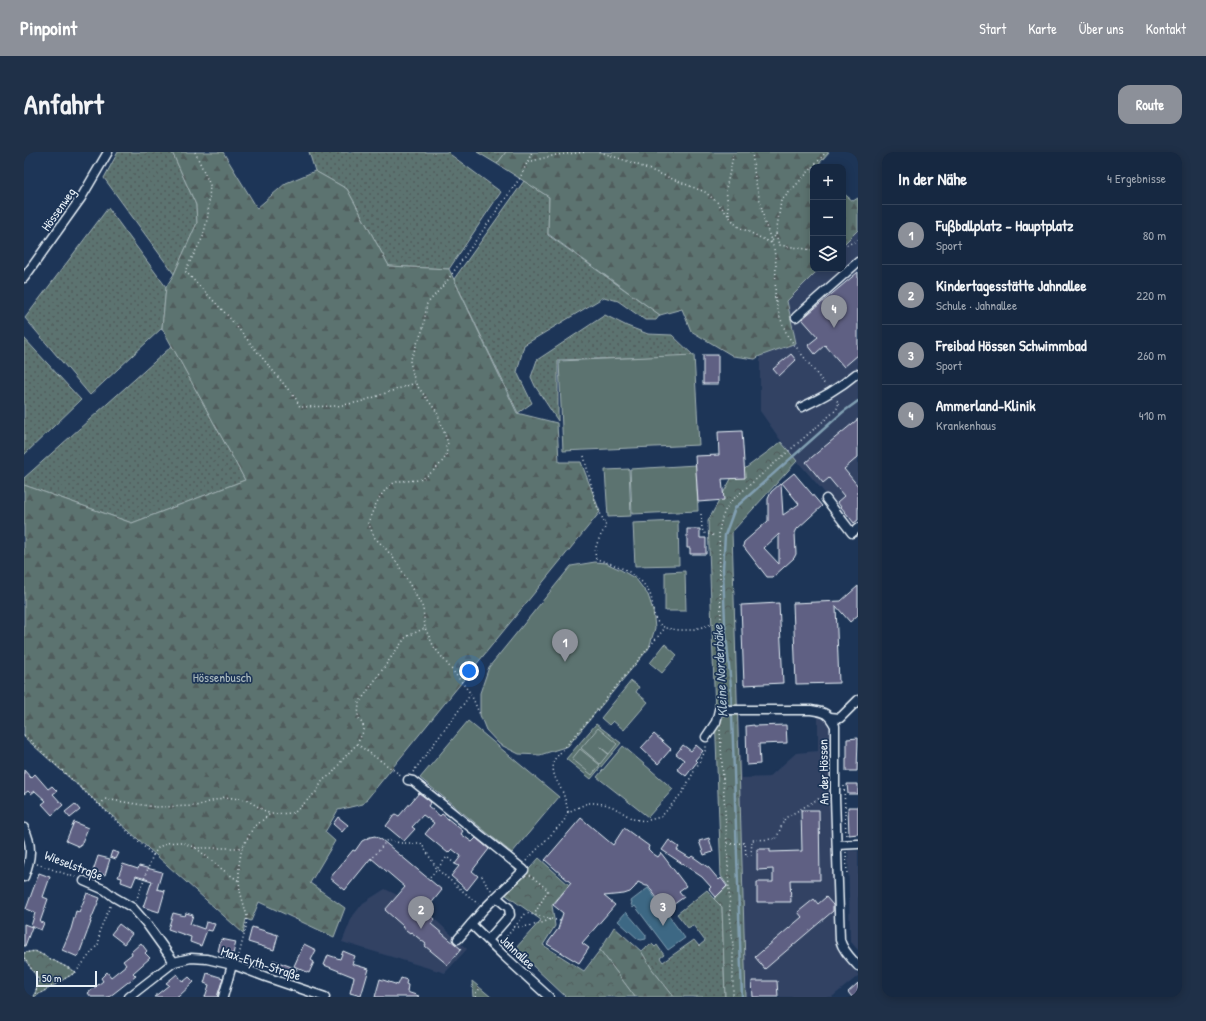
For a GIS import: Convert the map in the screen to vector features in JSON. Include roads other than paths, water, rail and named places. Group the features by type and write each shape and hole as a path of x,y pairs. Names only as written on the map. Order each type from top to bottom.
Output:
{"street":[{"name":"Hössenweg","path":"24,278 80,198 108,152"},
{"path":"796,317 858,262"},
{"path":"802,407 831,393 856,374"},
{"path":"826,499 852,533 858,528"},
{"path":"706,737 716,722 718,710 811,710 823,711 830,717 840,718 858,700"},
{"name":"An der Hössen","path":"830,717 835,726 835,798 840,940 845,952 858,966"},
{"path":"408,780 413,781 523,868 484,909 458,940"},
{"path":"24,828 29,844 30,854 30,861 24,877"},
{"path":"837,845 858,844"},
{"name":"Wieselstraße","path":"84,881 105,890 133,908 146,923 174,962"},
{"path":"488,940 510,915 509,908 496,897"},
{"name":"Jahnallee","path":"471,924 549,997"},
{"name":"Max-Eyth-Straße","path":"129,997 174,962 191,958 207,959 235,966 326,997"},
{"path":"223,997 235,966"}],"waterway":[{"name":"Kleine Norderbäke","path":"742,997 731,687 725,623 723,569 725,535 735,508 843,412 858,401"}],"place":[{"name":"Ammerland-Klinik","path":"834,328"},
{"name":"Fußballplatz – Hauptplatz","path":"565,662"},
{"name":"Freibad Hössen Schwimmbad","path":"663,926"},
{"name":"Kindertagesstätte Jahnallee","path":"421,929"}],"park label":[{"name":"Hössenbusch","path":"222,677"}]}
